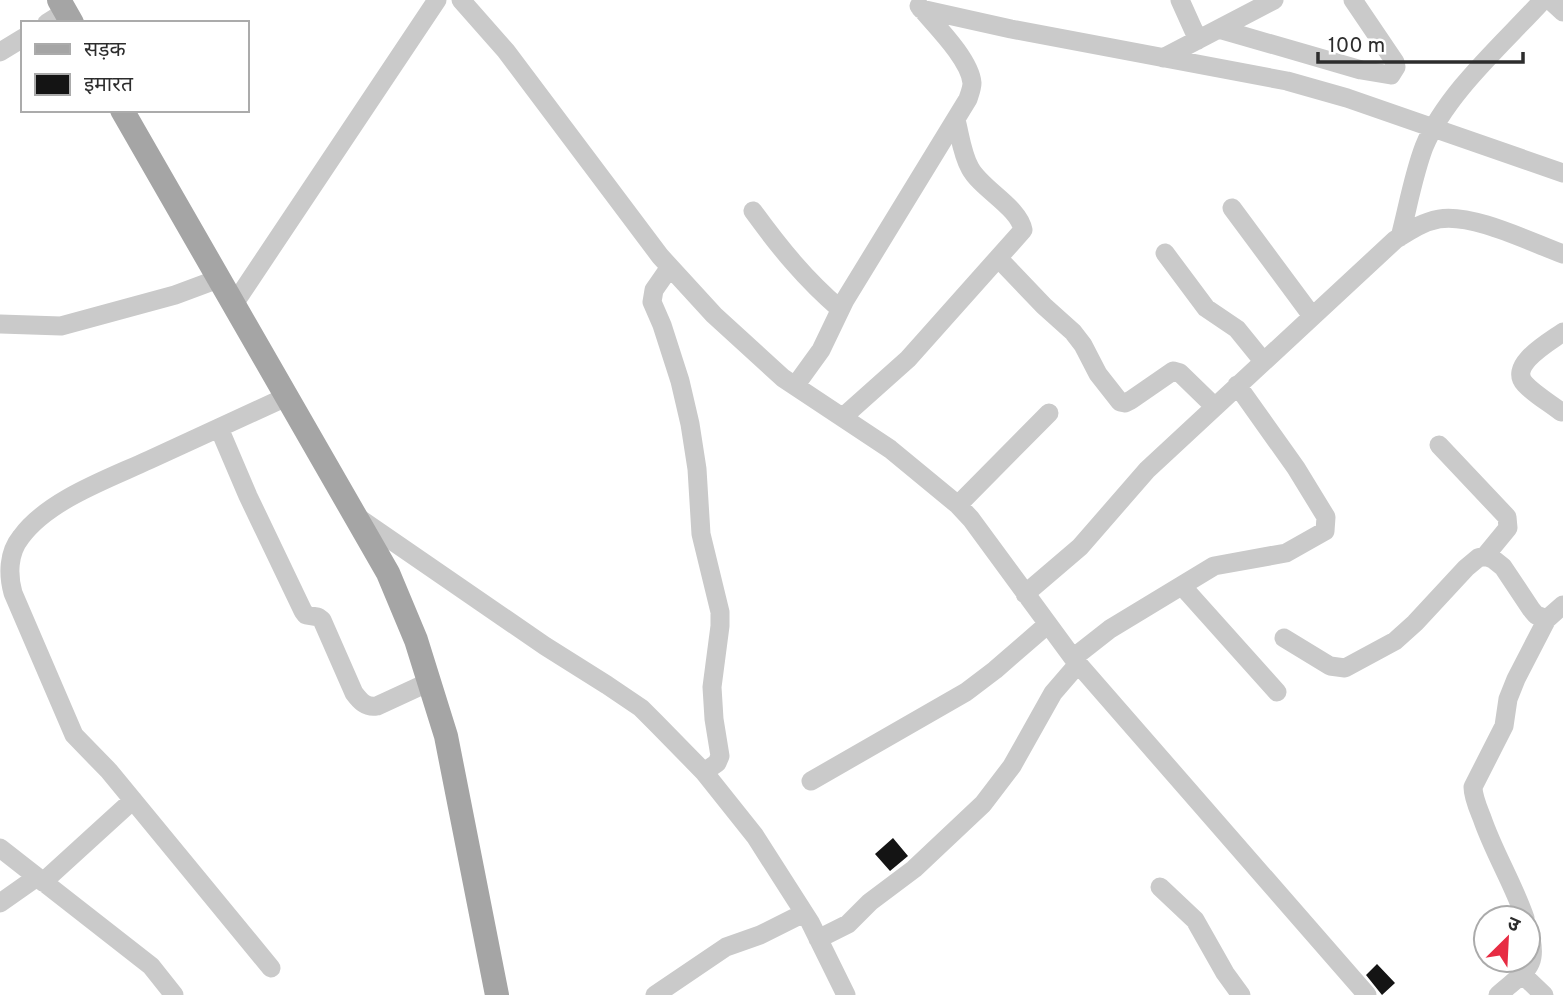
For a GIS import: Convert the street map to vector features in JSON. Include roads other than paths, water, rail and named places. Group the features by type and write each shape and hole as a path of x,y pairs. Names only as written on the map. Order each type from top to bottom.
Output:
{"main road":[{"path":"123,112 388,573 416,640 446,736 497,995"}],"street":[{"path":"234,304 437,0"},
{"path":"461,0 506,51 629,216 670,267 714,315 783,378 890,449 958,505 982,532 1076,661 1367,995"},
{"path":"1180,0 1198,40"},
{"path":"1163,58 1274,0"},
{"path":"1219,29 1361,70 1391,75 1396,67 1395,62 1353,0"},
{"path":"1400,236 1424,148 1441,114 1463,86 1543,0"},
{"path":"1550,0 1563,12"},
{"path":"795,386 821,350 840,309 956,120 970,92 972,85 969,72 918,5"},
{"path":"918,5 1011,29 1287,81 1347,98 1563,173"},
{"path":"0,52 21,39"},
{"path":"843,418 908,359 1022,233 1023,226 970,168 956,120"},
{"path":"1232,208 1312,316"},
{"path":"753,211 811,284 840,309"},
{"path":"1025,594 1080,547 1147,470 1214,406 1400,236 1423,223 1460,218 1563,254"},
{"path":"1165,253 1206,308 1237,329 1263,361"},
{"path":"999,259 1073,332 1098,374 1120,402 1131,400 1173,372 1180,373 1214,406"},
{"path":"670,267 654,290 652,302 677,370 690,424 697,468 701,534 720,612 712,687 720,756 717,763 704,772"},
{"path":"0,324 61,326 175,295 218,279"},
{"path":"1561,412 1524,384 1521,376 1522,367 1536,351 1563,332"},
{"path":"818,939 848,924 870,902 914,869 983,804 1012,766 1053,693 1076,661 1110,629 1220,564 1264,558 1297,548 1321,535 1327,525 1326,517 1296,468 1237,385"},
{"path":"271,968 133,800 101,762 80,743 68,726 10,584 14,548 24,533 53,508 286,397"},
{"path":"958,505 1049,413"},
{"path":"219,428 303,611 306,615 322,620 360,702 372,707 377,706 429,682"},
{"path":"1284,638 1330,666 1345,668 1395,641 1466,568 1485,556 1508,528 1507,517 1438,445"},
{"path":"355,515 640,708 704,772 755,836 804,913 846,995"},
{"path":"1485,556 1503,567 1531,610 1547,619"},
{"path":"1182,586 1277,692"},
{"path":"1520,904 1492,847 1475,797 1474,786 1504,726 1508,699 1516,679 1547,619 1563,605"},
{"path":"811,780 954,700 995,670 1048,624"},
{"path":"0,903 40,880 133,800"},
{"path":"0,848 151,966 174,995"},
{"path":"1160,887 1195,920 1225,973 1241,995"},
{"path":"655,995 726,947 760,935 804,913"},
{"path":"1498,995 1522,974 1544,995"}]}
